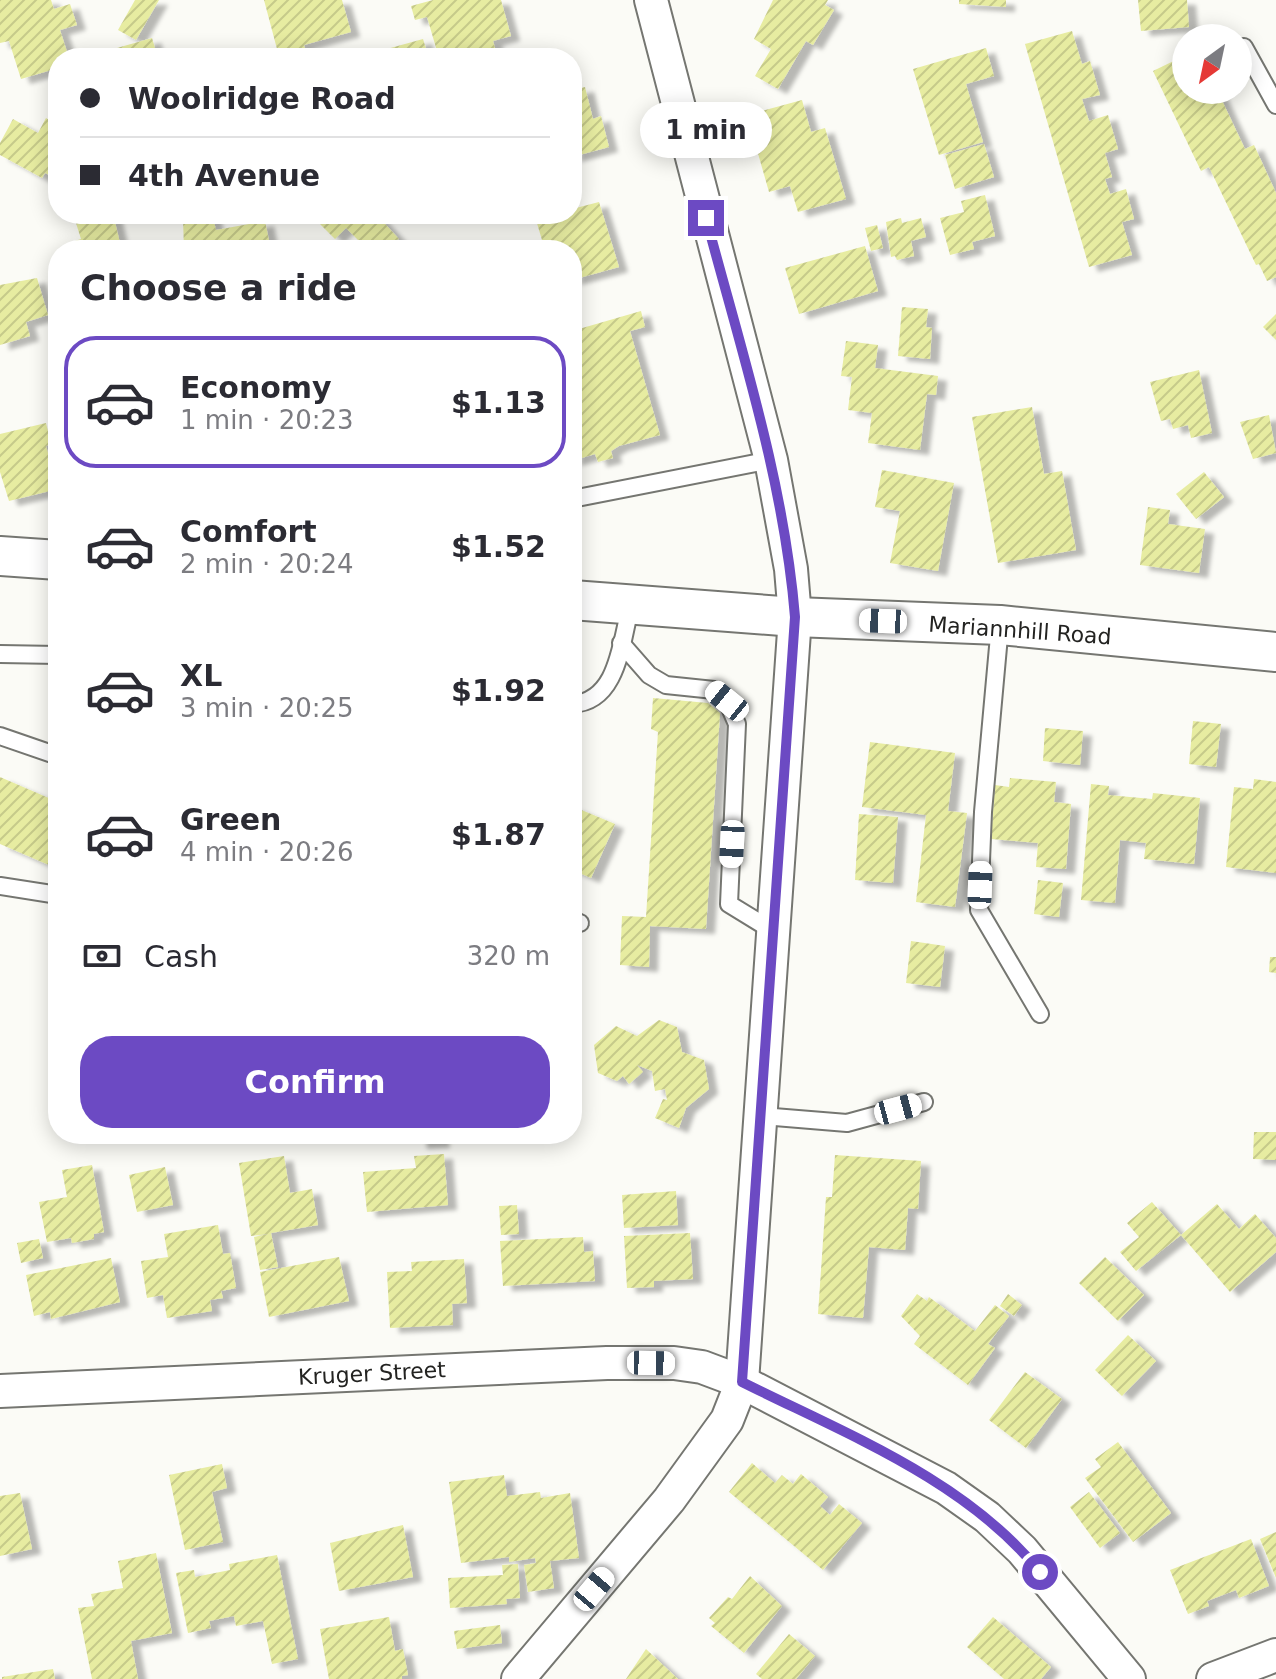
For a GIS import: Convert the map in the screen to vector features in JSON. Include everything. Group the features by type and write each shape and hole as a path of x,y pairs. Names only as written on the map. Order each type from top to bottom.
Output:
{"street":[{"path":"518,1679 669,1500 727,1420 742,1382 795,617 791,569 771,460 651,0"},
{"path":"0,556 48,559"},
{"name":"Mariannhill Road","path":"582,601 795,617 1000,625 1276,652"},
{"name":"Kruger Street","path":"0,1391 607,1363 688,1365 742,1382 946,1488 987,1517 1022,1550 1129,1679"},
{"path":"1213,1679 1276,1655"}],"lane":[{"path":"1252,62 1276,105"},
{"path":"582,497 771,460"},
{"path":"582,704 600,695 611,680 631,605"},
{"path":"1000,625 983,812 979,910 1040,1014"},
{"path":"621,643 649,675 666,685 714,690 727,701 737,724 729,904 773,931"},
{"path":"0,654 48,655"},
{"path":"0,736 48,753"},
{"path":"0,886 48,893"},
{"path":"761,1116 847,1123 924,1102"}],"building":[{"path":"0,0 51,0 54,9 70,4 77,25 60,30 66,48 48,48 48,71 21,79 9,41 0,43"},
{"path":"135,0 159,0 136,40 118,30"},
{"path":"264,0 342,0 351,32 304,45 305,48 277,48"},
{"path":"433,0 501,0 511,36 493,41 495,48 436,48 427,17 415,20 411,6"},
{"path":"773,0 828,0 825,5 834,10 813,45 806,41 778,89 755,76 771,49 754,39"},
{"path":"959,0 1006,0 1006,7 959,4"},
{"path":"1138,0 1187,0 1189,24 1172,24 1172,28 1141,31"},
{"path":"1072,31 1082,64 1090,61 1100,95 1082,99 1089,121 1108,115 1118,149 1105,153 1112,177 1105,179 1110,194 1126,189 1134,219 1122,222 1132,255 1089,267 1025,44"},
{"path":"152,38 155,48 117,48"},
{"path":"423,39 426,48 390,48"},
{"path":"986,48 994,76 966,84 983,142 939,155 913,69"},
{"path":"1172,62 1172,104 1224,104 1245,149 1254,145 1276,193 1276,277 1267,281 1259,264 1256,265 1209,167 1201,171 1153,71"},
{"path":"585,87 593,119 601,116 609,147 582,154 582,88"},
{"path":"802,100 811,132 825,128 846,199 798,212 790,186 769,192 747,115"},
{"path":"13,119 38,133 48,119 48,174 45,173 42,178 0,155 0,143"},
{"path":"984,144 994,177 955,189 945,155"},
{"path":"985,195 995,236 972,242 974,249 950,255 940,218 964,212 961,201"},
{"path":"599,202 619,267 582,277 582,240 542,240 537,224 582,224 582,206"},
{"path":"901,218 902,223 921,218 926,237 911,241 914,256 897,260 895,256 891,257 886,222"},
{"path":"76,224 115,224 119,240 78,240 81,239"},
{"path":"183,224 214,224 216,230 266,224 269,240 184,240"},
{"path":"320,224 385,224 399,239 358,240 346,228 335,239"},
{"path":"877,225 883,248 871,251 865,228"},
{"path":"865,246 878,291 799,314 785,268"},
{"path":"37,278 48,315 26,322 30,336 0,345 0,285"},
{"path":"902,307 928,309 926,327 932,328 930,359 898,356"},
{"path":"641,311 645,327 630,331 660,435 619,446 611,451 613,458 598,462 595,454 582,458 582,328"},
{"path":"1276,314 1276,340 1263,327"},
{"path":"846,341 878,345 875,368 938,376 936,395 927,394 920,450 868,443 872,413 848,410 852,377 841,376"},
{"path":"1199,370 1212,433 1191,438 1188,425 1173,429 1170,419 1161,421 1150,382"},
{"path":"1032,407 1044,474 1062,471 1076,550 998,563 972,417"},
{"path":"1269,415 1276,453 1253,459 1240,422"},
{"path":"46,423 48,491 9,501 0,472 0,434"},
{"path":"882,470 954,483 938,571 890,563 900,511 875,507"},
{"path":"1204,472 1224,497 1196,519 1176,494"},
{"path":"1148,507 1170,510 1168,524 1205,529 1199,573 1140,565"},
{"path":"653,698 708,703 720,713 706,929 650,926 649,967 620,965 622,916 646,917 658,732 651,729"},
{"path":"1193,721 1221,724 1216,767 1189,764"},
{"path":"1045,728 1083,731 1080,765 1043,761"},
{"path":"870,742 955,753 948,811 967,813 955,907 916,902 926,815 862,807"},
{"path":"0,777 48,798 48,865 0,844"},
{"path":"1010,778 1056,782 1054,802 1071,804 1066,869 1036,867 1038,843 991,839 995,785 1009,787"},
{"path":"1254,779 1276,782 1276,873 1226,867 1234,787 1253,789"},
{"path":"1091,784 1109,786 1108,795 1152,799 1153,793 1200,798 1194,864 1144,859 1146,843 1120,840 1115,903 1081,900"},
{"path":"582,810 615,824 591,878 582,874"},
{"path":"859,814 898,817 893,883 855,880"},
{"path":"1038,880 1063,883 1059,917 1034,914"},
{"path":"911,941 945,946 940,987 906,983"},
{"path":"1270,957 1276,957 1276,973 1269,972"},
{"path":"659,1020 677,1027 682,1052 704,1060 709,1089 686,1108 679,1128 655,1118 663,1099 667,1100 665,1089 655,1091 652,1071 637,1065 643,1072 629,1084 623,1076 617,1081 598,1073 594,1045 616,1026 637,1036"},
{"path":"1254,1132 1276,1132 1276,1160 1253,1159"},
{"path":"444,1154 448,1205 367,1212 363,1172 416,1168 414,1156"},
{"path":"835,1155 921,1161 918,1209 908,1208 905,1250 869,1247 863,1318 818,1314 826,1197 832,1197"},
{"path":"284,1156 290,1193 312,1189 318,1225 271,1233 278,1267 260,1270 254,1237 268,1234 251,1236 239,1163"},
{"path":"92,1165 104,1232 94,1234 94,1239 72,1243 71,1238 47,1242 39,1202 67,1197 62,1170"},
{"path":"165,1167 173,1205 137,1212 129,1175"},
{"path":"676,1191 678,1225 624,1228 622,1195"},
{"path":"1152,1202 1181,1235 1136,1271 1120,1252 1139,1237 1127,1223"},
{"path":"1217,1204 1239,1229 1255,1214 1276,1238 1276,1252 1230,1292 1181,1235"},
{"path":"517,1205 519,1234 501,1235 499,1206"},
{"path":"218,1225 223,1254 230,1253 236,1288 221,1291 223,1298 210,1300 212,1311 167,1318 163,1295 147,1298 141,1261 168,1257 164,1234"},
{"path":"690,1233 693,1279 654,1281 654,1287 627,1288 624,1236"},
{"path":"583,1237 584,1252 593,1251 595,1281 503,1286 500,1241"},
{"path":"39,1239 43,1258 21,1263 17,1243"},
{"path":"339,1257 349,1301 269,1317 260,1272"},
{"path":"1105,1257 1144,1295 1118,1321 1079,1283"},
{"path":"111,1258 120,1302 51,1319 50,1312 34,1316 26,1275"},
{"path":"464,1259 467,1303 452,1304 453,1325 390,1328 387,1272 412,1271 411,1262"},
{"path":"917,1294 927,1301 929,1297 975,1331 995,1305 1009,1316 988,1344 995,1348 968,1385 914,1344 920,1336 901,1316"},
{"path":"1008,1294 1022,1305 1014,1316 1000,1306"},
{"path":"1128,1335 1156,1361 1122,1396 1095,1370"},
{"path":"1025,1372 1062,1399 1026,1448 989,1420"},
{"path":"1118,1442 1171,1513 1133,1542 1085,1478 1101,1467 1095,1459"},
{"path":"752,1463 775,1483 782,1475 793,1484 801,1474 828,1497 820,1506 830,1515 839,1504 862,1523 823,1570 729,1492"},
{"path":"222,1464 227,1488 212,1492 223,1542 185,1550 169,1475"},
{"path":"504,1475 507,1496 540,1492 541,1498 570,1493 579,1558 550,1561 554,1588 528,1592 524,1565 536,1563 535,1558 509,1562 509,1557 461,1563 449,1482"},
{"path":"1089,1492 1120,1533 1100,1548 1070,1507"},
{"path":"20,1493 32,1549 0,1556 0,1496"},
{"path":"403,1525 413,1577 339,1591 330,1543"},
{"path":"1276,1532 1276,1578 1260,1539"},
{"path":"1251,1539 1269,1586 1239,1598 1236,1590 1207,1601 1209,1606 1188,1614 1170,1570"},
{"path":"156,1553 172,1633 131,1641 138,1679 92,1679 78,1608 94,1606 91,1594 123,1588 118,1561"},
{"path":"277,1555 298,1659 272,1664 263,1621 236,1626 234,1616 209,1621 211,1628 188,1633 176,1573 194,1570 195,1577 230,1570 229,1564"},
{"path":"518,1564 520,1598 506,1599 507,1604 450,1608 448,1578 503,1575 502,1565"},
{"path":"750,1576 782,1606 744,1653 711,1626 715,1623 709,1618 728,1597 732,1599"},
{"path":"389,1617 395,1651 403,1649 408,1675 402,1676 402,1679 329,1679 320,1629"},
{"path":"993,1617 1051,1667 1041,1679 1004,1679 967,1647"},
{"path":"500,1625 502,1643 457,1649 454,1631"},
{"path":"789,1634 815,1656 796,1679 762,1679 756,1674"},
{"path":"646,1649 678,1679 626,1679"},
{"path":"53,1669 55,1679 2,1679 2,1677"}],"route":[{"path":"706,218 771,460 791,569 795,617 742,1382 946,1488 987,1517 1040,1572"}]}
